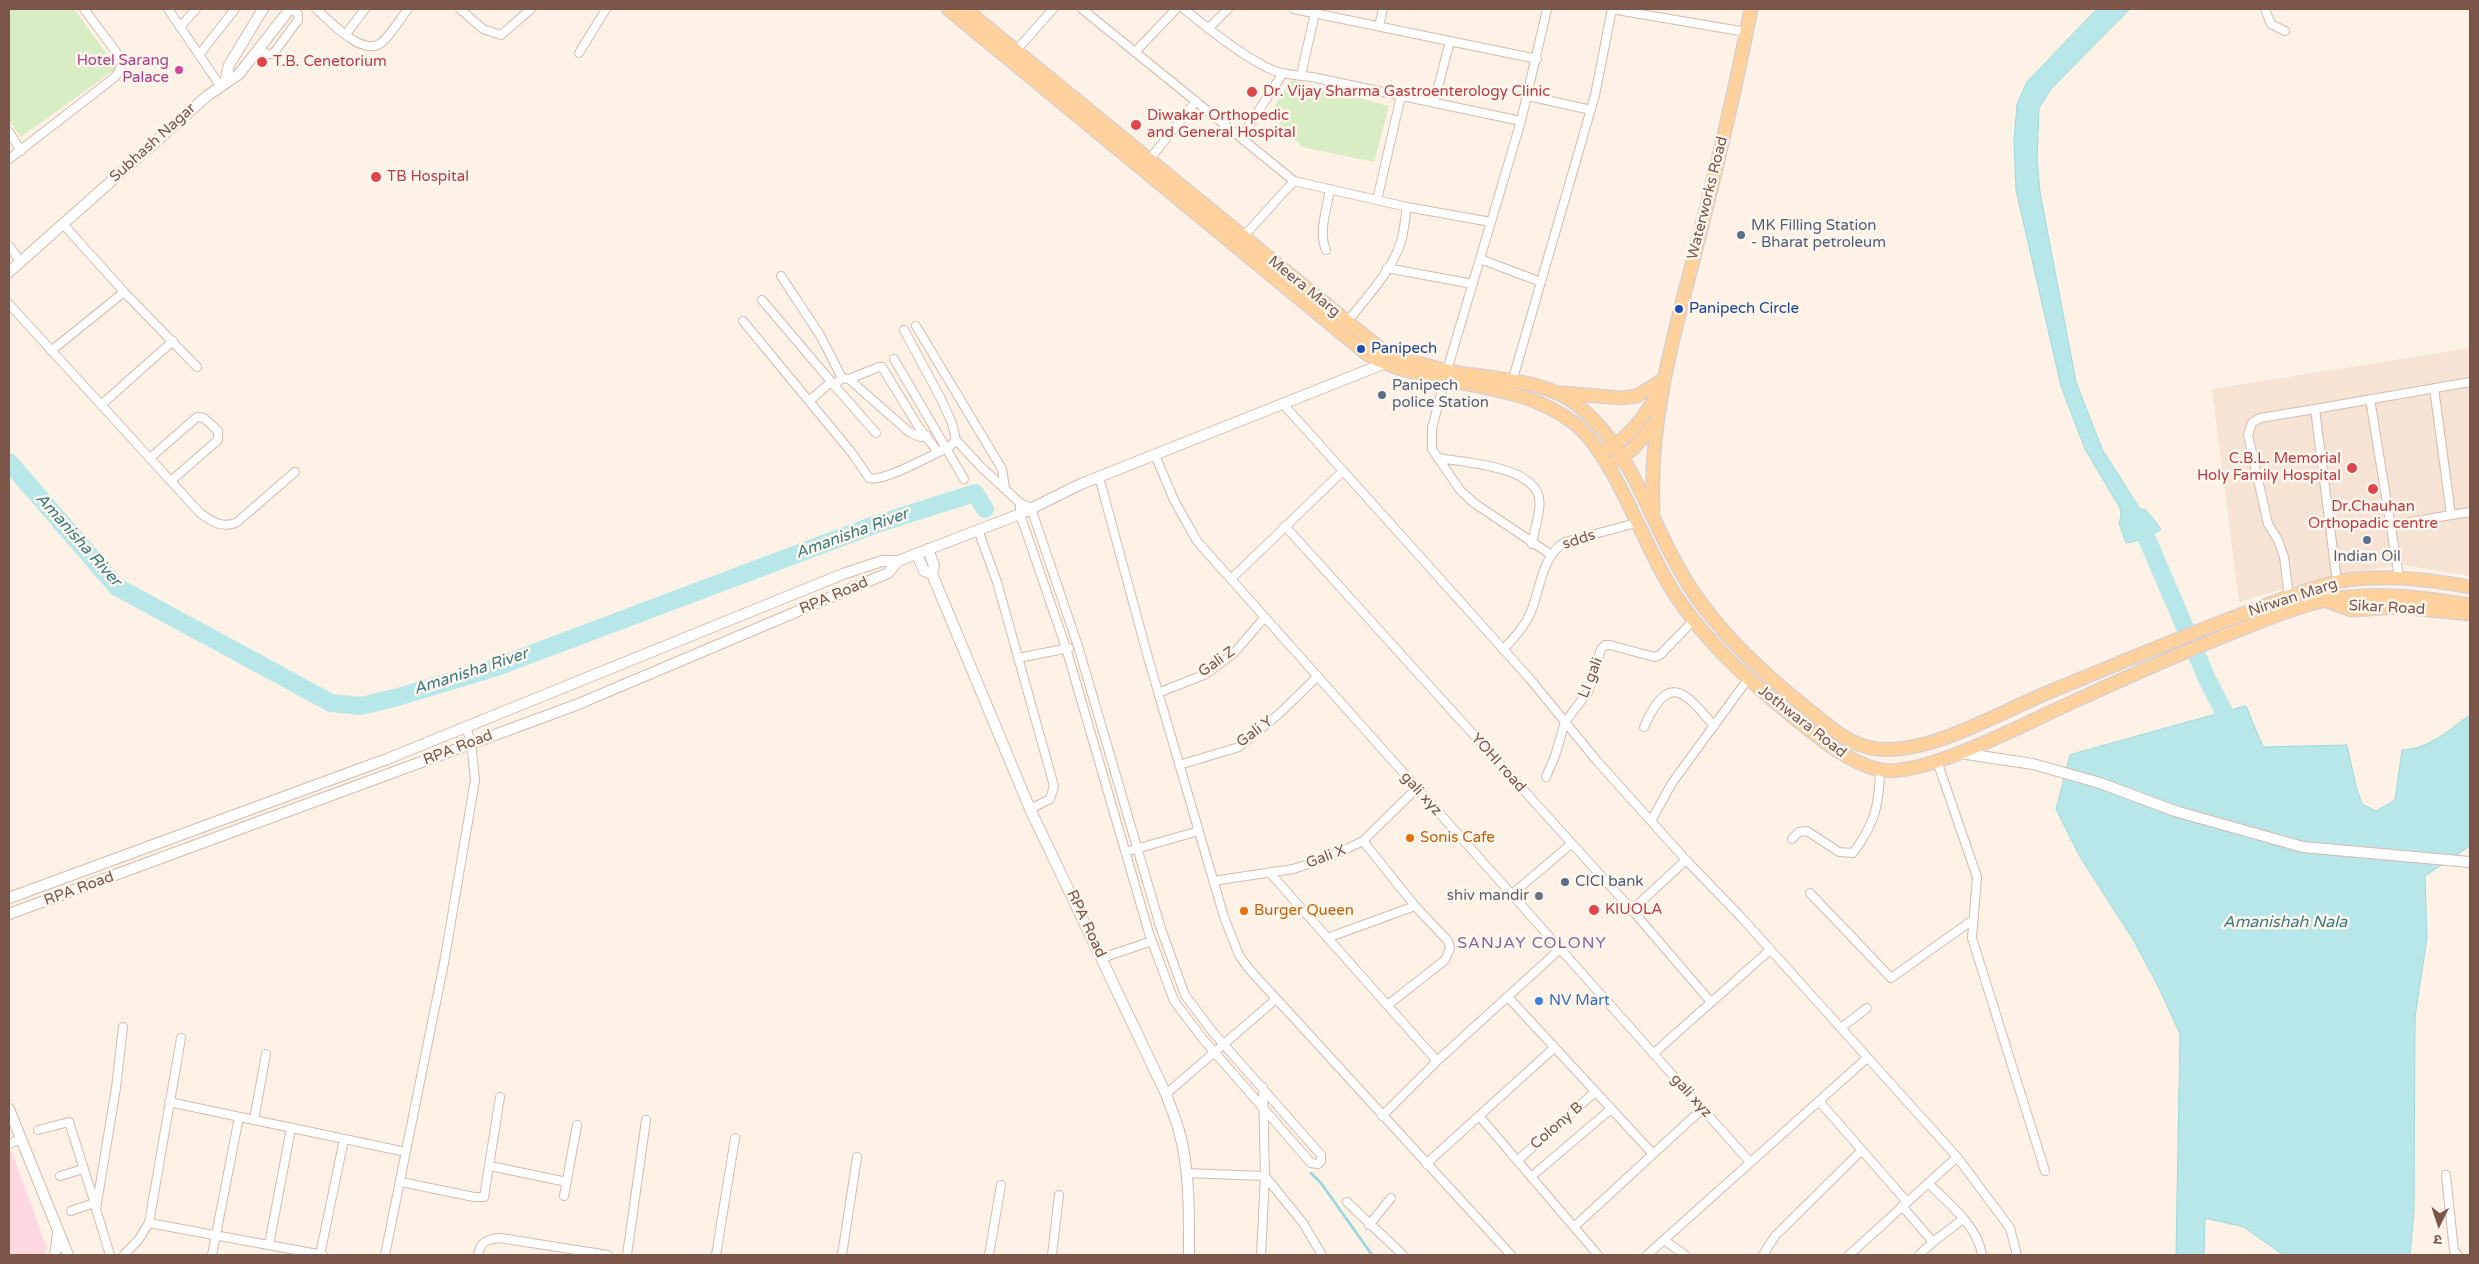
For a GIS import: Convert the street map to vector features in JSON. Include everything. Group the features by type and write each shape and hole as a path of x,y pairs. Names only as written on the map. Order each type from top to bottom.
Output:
{"main road":[{"name":"Meera Marg","path":"948,9 1013,54 1149,160 1381,349 1446,375 1546,405 1577,425 1600,452"},
{"name":"Meera Marg","path":"966,9 1013,54 1361,349 1384,364 1446,375 1512,382 1548,390 1579,405 1623,456 1653,514"},
{"name":"Waterworks Road","path":"1653,514 1651,470 1663,382 1679,309 1710,193 1751,9"},
{"path":"1548,390 1575,395 1622,398 1637,396 1663,382"},
{"path":"1600,452 1614,445 1640,421 1663,382"},
{"path":"1608,466 1645,438 1657,420"},
{"name":"Jothwara Road","path":"1600,452 1665,579 1694,620 1748,679 1837,751 1854,761 1880,770 1899,770 1960,753 2217,639 2324,600"},
{"name":"Jothwara Road","path":"1653,514 1678,567 1699,601 1722,629 1794,698 1846,739 1881,751 1904,749 1960,732 2151,650"},
{"name":"Nirwan Marg","path":"2151,650 2289,597 2337,582 2399,576 2470,587"},
{"path":"2324,600 2357,596 2418,597 2470,605"},
{"name":"Sikar Road","path":"2324,600 2351,610 2400,607 2470,614"}],"street":[{"path":"9,159 115,77 120,67 119,56 84,9"},
{"path":"168,9 199,55 223,84"},
{"path":"180,27 196,9"},
{"path":"199,55 235,9"},
{"path":"223,84 229,65 263,9"},
{"name":"Subhash Nagar","path":"9,272 207,96 239,74 291,9"},
{"path":"316,9 358,44 371,48 381,43 408,9"},
{"path":"460,9 484,29 501,35 531,9"},
{"path":"579,53 606,9"},
{"path":"1013,54 1053,9"},
{"path":"1082,9 1294,181 1407,207 1491,222"},
{"path":"1135,52 1176,9"},
{"path":"1184,9 1208,29 1267,68 1283,73 1521,121"},
{"path":"1208,29 1228,9"},
{"path":"1294,9 1537,59"},
{"path":"1379,26 1384,9"},
{"path":"1547,9 1528,96 1472,284 1432,428 1432,449 1460,490 1474,503 1532,544 1550,554"},
{"path":"1512,382 1591,110 1614,9 1746,32"},
{"path":"2265,9 2271,24 2285,31"},
{"path":"346,34 361,10"},
{"path":"1301,76 1315,13"},
{"path":"1434,103 1450,41"},
{"path":"1241,138 1283,73"},
{"path":"1377,200 1401,96"},
{"path":"1528,96 1591,110"},
{"path":"1149,160 1196,101"},
{"path":"9,132 21,151"},
{"path":"1243,237 1294,181"},
{"path":"1326,250 1323,243 1323,230 1330,189"},
{"path":"1347,322 1373,290 1401,242 1407,207"},
{"path":"63,224 124,292 197,367"},
{"path":"9,246 21,262"},
{"path":"1480,259 1542,282"},
{"path":"1387,268 1472,284"},
{"path":"781,276 820,335 845,378 909,432 920,437 927,436"},
{"path":"52,351 124,292"},
{"path":"762,300 832,384 876,433"},
{"path":"9,304 200,513 214,524 225,527 236,523 295,472"},
{"path":"743,321 852,453 869,478 872,479 889,474 946,448 956,440"},
{"path":"916,326 1002,469 1005,488"},
{"path":"904,330 945,407 956,440 982,468 1020,502 1031,508 1078,646 1161,929 1179,981 1192,1006 1321,1155 1322,1161 1312,1163 1182,1014 1167,986 1125,852 1066,648 1020,514 1020,502"},
{"path":"101,405 173,341"},
{"path":"9,898 387,759 843,574 882,561 898,561 917,554 1020,514 1099,477 1401,358"},
{"path":"894,359 964,479"},
{"path":"809,401 832,384 876,367 882,367 918,426 938,452"},
{"path":"2289,597 2284,557 2278,540 2268,524 2248,435 2252,423 2260,418 2470,382"},
{"path":"2434,388 2451,515"},
{"path":"2370,399 2399,576"},
{"path":"1283,404 1503,650 1651,821 1957,1157 2010,1228 2017,1255"},
{"path":"2315,409 2337,582"},
{"path":"150,458 196,417 204,418 218,431 218,440 171,481"},
{"name":"gali xyz","path":"1155,455 1187,525 1197,541 1750,1162"},
{"path":"1438,458 1471,463 1518,474 1531,484 1538,495 1532,544"},
{"path":"1231,579 1343,471"},
{"path":"1099,477 1179,765 1224,917 1239,955 1276,999 1382,1116 1511,1255"},
{"path":"2392,525 2470,512"},
{"name":"sdds","path":"1503,650 1525,624 1550,554 1565,542 1636,522"},
{"name":"YOHI road","path":"1285,526 1632,910 1710,1001"},
{"path":"978,530 997,582 1054,786 1050,799 1030,809"},
{"name":"RPA Road","path":"928,549 934,566 932,574 1030,809 1166,1094 1179,1131 1186,1173 1189,1255"},
{"name":"RPA Road","path":"917,554 924,571 932,574"},
{"name":"RPA Road","path":"9,914 324,800 471,742 576,705 888,573 898,561"},
{"name":"Gali Z","path":"1158,692 1206,674 1234,653 1265,617"},
{"name":"LI gali","path":"1566,722 1588,692 1605,645 1654,656 1660,655 1694,620"},
{"path":"1018,658 1078,646"},
{"name":"Gali Y","path":"1179,765 1239,746 1280,714 1318,676"},
{"path":"1651,821 1672,783 1748,679"},
{"path":"1644,727 1654,704 1663,695 1672,692 1690,698 1714,726"},
{"path":"1546,777 1566,722"},
{"path":"385,1255 447,947 473,794 475,770 471,742 466,727"},
{"path":"1960,753 2033,764 2100,783 2175,811 2304,847 2470,862"},
{"path":"1937,760 1977,877 1972,938 2046,1171"},
{"path":"1792,838 1799,832 1807,830 1839,852 1853,852 1876,814 1879,801 1880,770"},
{"name":"Gali X","path":"1213,880 1270,873 1328,858 1363,841 1416,789"},
{"path":"1125,852 1199,832"},
{"path":"1363,841 1415,906 1448,941 1450,948 1444,960 1388,1004"},
{"path":"1511,895 1571,844"},
{"path":"1632,910 1686,860"},
{"path":"1270,873 1437,1061"},
{"path":"60,879 66,894"},
{"path":"1810,893 1891,978 1974,919"},
{"path":"1327,938 1415,906"},
{"path":"1102,958 1152,941"},
{"path":"1382,1116 1437,1061 1560,949"},
{"path":"1653,1054 1710,1001 1770,950"},
{"path":"1167,986 1179,981"},
{"path":"1508,997 1653,1154"},
{"path":"1166,1094 1276,999"},
{"path":"1841,1028 1867,1008"},
{"path":"95,1206 116,1088 123,1027"},
{"path":"124,1255 140,1239 149,1223 180,1038"},
{"path":"1426,1164 1554,1048"},
{"path":"254,1120 266,1054"},
{"path":"1647,1255 1867,1058"},
{"path":"1261,1255 1265,1176 1263,1087"},
{"name":"Colony B","path":"1518,1160 1595,1092"},
{"path":"401,1182 474,1197 484,1197 500,1097"},
{"path":"1819,1101 1862,1150 1933,1242"},
{"path":"169,1102 406,1152"},
{"path":"9,1109 68,1255"},
{"path":"1532,1176 1611,1109"},
{"path":"1575,1226 1702,1109"},
{"path":"212,1255 239,1117"},
{"path":"1480,1117 1598,1255"},
{"path":"628,1255 646,1120"},
{"path":"38,1130 69,1122 110,1255"},
{"path":"564,1196 577,1125"},
{"path":"269,1245 291,1128"},
{"path":"716,1255 735,1138"},
{"path":"9,1144 21,1139"},
{"path":"149,1223 269,1245 290,1252 321,1255 344,1139"},
{"path":"1763,1255 1775,1236 1862,1150"},
{"path":"842,1255 857,1157"},
{"path":"1848,1255 1957,1157"},
{"path":"490,1166 567,1182"},
{"path":"60,1176 83,1168"},
{"path":"1186,1173 1265,1176 1303,1223 1322,1255"},
{"path":"2446,1175 2454,1251 2458,1255"},
{"path":"1928,1183 1963,1218 1978,1238 1982,1255"},
{"path":"989,1255 1001,1184"},
{"path":"1052,1255 1059,1195"},
{"path":"1369,1226 1391,1198"},
{"path":"1347,1202 1369,1226 1403,1255"},
{"path":"71,1210 95,1206"},
{"path":"1919,1255 1963,1218"},
{"path":"55,1255 58,1230"},
{"path":"478,1255 482,1243 490,1238 500,1238 608,1255"},
{"path":"1664,1240 1685,1255"}],"shaded area":[{"path":"2470,348 2470,576 2402,565 2323,577 2239,602 2212,389"},
{"path":"12,1152 47,1248 45,1255 9,1255 9,1153"}],"green space":[{"path":"9,9 74,9 117,68 21,137 9,121"},
{"path":"1292,80 1389,106 1374,162 1302,147 1269,114"}],"water":[{"path":"2097,9 2130,9 2051,89 2039,108 2037,159 2040,192 2076,382 2102,449 2140,509 2146,510 2161,529 2147,539 2126,543 2119,523 2121,516 2120,508 2085,449 2061,386 2016,190 2014,140 2017,104 2027,82"},
{"name":"Amanishah Nala","path":"2246,706 2263,747 2347,745 2362,804 2376,811 2395,800 2402,750 2412,749 2430,742 2470,715 2470,846 2425,876 2427,938 2415,1017 2414,1211 2410,1255 2283,1255 2244,1227 2205,1218 2204,1255 2176,1255 2180,1034 2158,986 2134,941 2080,857 2056,809 2070,755"}],"waterway":[{"name":"Amanisha River","path":"9,462 117,587 331,703 361,706 398,697 494,668 874,525 975,493 985,509"},
{"path":"2147,539 2208,681 2224,712"},
{"path":"1311,1173 1321,1183 1372,1255"}],"place":[{"name":"T.B. Cenetorium","path":"262,62"},
{"name":"Hotel Sarang Palace","path":"179,70"},
{"name":"Dr. Vijay Sharma Gastroenterology Clinic","path":"1252,92"},
{"name":"Diwakar Orthopedic and General Hospital","path":"1136,125"},
{"name":"TB Hospital","path":"376,177"},
{"name":"MK Filling Station - Bharat petroleum","path":"1741,235"},
{"name":"Panipech Circle","path":"1679,309"},
{"name":"Panipech","path":"1361,349"},
{"name":"Panipech police Station","path":"1382,395"},
{"name":"C.B.L. Memorial Holy Family Hospital","path":"2352,468"},
{"name":"Dr.Chauhan Orthopadic centre","path":"2373,489"},
{"name":"Indian Oil","path":"2367,540"},
{"name":"Sonis Cafe","path":"1410,838"},
{"name":"CICI bank","path":"1565,882"},
{"name":"shiv mandir","path":"1539,896"},
{"name":"KIUOLA","path":"1594,910"},
{"name":"Burger Queen","path":"1244,911"},
{"name":"NV Mart","path":"1539,1001"}],"district":[{"name":"SANJAY COLONY","path":"1532,944"}]}
